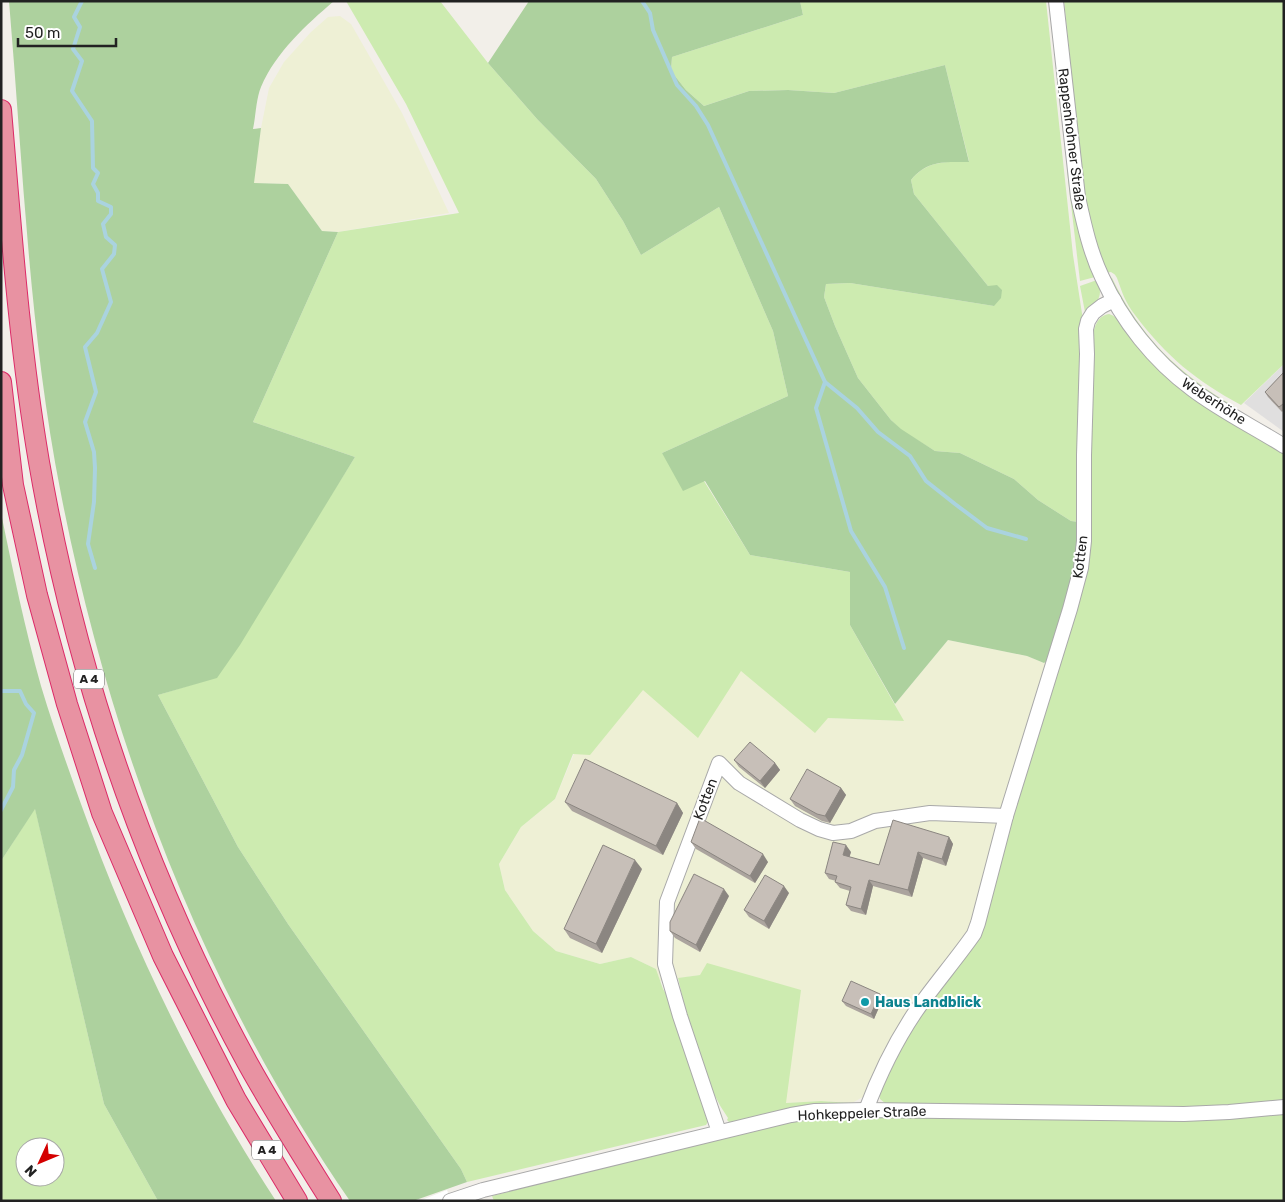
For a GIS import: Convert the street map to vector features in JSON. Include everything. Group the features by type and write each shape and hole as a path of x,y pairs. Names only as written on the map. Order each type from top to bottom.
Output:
{"highway":[{"name":"A 4","path":"1,110 22,339 39,463 67,597 99,713 133,811 166,894 199,966 246,1059 286,1130 331,1201"},
{"name":"A 4","path":"1,382 13,485 37,595 67,704 102,813 168,965 236,1100 297,1201"}],"street":[{"name":"Rappenhohner Straße","path":"1056,1 1078,197 1093,255 1101,277 1114,300"},
{"name":"Weberhöhe","path":"1114,300 1122,315 1138,336 1171,372 1214,404 1284,446"},
{"name":"Kotten","path":"866,1110 877,1082 901,1035 921,1004 974,934 1006,816 1082,568 1087,400 1086,329 1093,313 1114,300"},
{"name":"Kotten","path":"720,1132 680,1016 665,964 668,902 719,763 739,783 800,820 820,830 833,833 851,831 875,821 930,813 1006,816"},
{"name":"Hohkeppeler Straße","path":"450,1201 483,1190 807,1112 866,1110 1184,1114 1229,1112 1284,1106"}],"shaded area":[{"path":"1284,364 1284,432 1244,403"}],"green space":[{"path":"9,1 334,1 283,51 267,74 258,97 253,129 261,128 254,183 288,184 322,231 338,232 253,422 355,457 240,645 217,678 158,695 238,847 288,924 461,1169 467,1182 413,1201 350,1201 298,1120 250,1037 207,951 169,862 135,772 106,681 81,588 61,494 41,372 34,310"},
{"path":"346,1 440,1 488,63 537,119 596,179 623,221 641,255 719,207 773,331 788,396 662,453 704,481 750,555 850,572 850,625 904,721 828,718 815,733 741,671 698,738 643,690 590,755 573,754 555,799 521,827 499,864 505,890 533,931 556,951 600,964 631,957 656,969 663,989 670,1000 710,1118 706,1125 467,1182 461,1169 288,924 238,847 158,695 217,677 355,457 253,422 338,232 459,213 406,104"},
{"path":"529,1 800,1 803,15 672,57 671,71 686,90 704,106 749,91 788,90 834,93 945,65 969,162 937,164 923,169 911,180 914,194 988,286 997,285 1002,290 1001,298 994,306 850,283 826,284 824,297 858,378 891,420 901,429 935,451 960,453 1014,479 1038,500 1071,521 1079,522 1076,563 1050,659 1044,663 1027,656 948,640 895,704 850,625 850,572 750,555 705,481 683,491 662,453 788,396 773,331 719,207 641,255 623,221 596,179 537,119 488,63"},
{"path":"800,1 1046,1 1073,255 1083,320 1079,522 1071,521 1038,500 1014,479 960,453 935,451 901,430 858,378 824,297 826,284 850,283 994,306 988,286 914,194 911,180 924,168 931,165 945,162 969,161 945,65 834,93 788,90 749,91 704,106 686,90 671,71 672,57 803,15"},
{"path":"1064,1 1284,1 1284,364 1241,405 1196,377 1170,355 1132,310 1124,297 1116,276 1111,272 1106,273 1100,260 1084,196"},
{"path":"340,16 351,24 402,113 449,213 338,232 322,231 288,184 253,183 269,88 284,62 311,32 328,17"},
{"path":"1067,170 1069,170 1095,277 1080,281"},
{"path":"1108,276 1112,278 1136,319 1163,353 1196,381 1235,407 1234,409 1195,384 1159,353 1127,313"},
{"path":"1097,280 1100,290 1099,298 1087,313 1085,312 1080,286"},
{"path":"1109,314 1118,319 1128,332 1284,452 1284,1101 1234,1105 1135,1107 886,1104 880,1099 879,1091 901,1043 978,938 1005,838 1076,608 1092,340 1098,320"},
{"path":"1,513 24,622 41,686 65,760 100,856 143,958 192,1058 246,1154 276,1201 158,1201 104,1104 35,809 1,861"},
{"path":"948,640 1027,656 1044,663 1050,659 969,932 863,1097 852,1103 821,1101 786,1103 700,975 660,981 656,969 631,957 600,964 556,951 533,931 505,890 499,864 521,827 555,799 574,754 590,754 643,689 741,671 828,718 903,721 895,704"},
{"path":"35,808 104,1104 158,1201 1,1201 1,861"},
{"path":"707,963 801,990 786,1103 821,1101 851,1103 787,1110 730,1123 710,1086 703,1068 691,1033 678,978 700,975"},
{"path":"1284,1113 1284,1201 494,1201 492,1196 790,1122 811,1119 871,1117 1182,1120"}],"pier":[{"path":"447,1190 451,1201 419,1201"}],"building":[{"path":"1284,372 1284,405 1279,407 1265,392"},
{"path":"750,742 775,763 760,781 734,760"},
{"path":"585,759 677,803 656,846 565,802"},
{"path":"807,769 841,788 825,816 817,814 790,799"},
{"path":"700,818 763,854 750,876 691,842"},
{"path":"893,820 949,837 942,859 918,852 908,890 869,880 861,909 846,905 851,887 835,882 837,876 825,873 833,842 846,845 843,855 879,865"},
{"path":"603,845 635,860 596,944 564,929"},
{"path":"694,874 724,889 696,945 670,931 670,922"},
{"path":"765,875 784,886 764,921 744,910"},
{"name":"Haus Landblick","path":"851,981 880,994 871,1014 842,1001"}],"waterway":[{"path":"82,1 74,17 80,27 73,49 82,61 72,91 92,121 93,168 98,173 93,184 98,193 98,201 111,207 111,214 103,224 106,237 115,245 114,254 102,269 111,302 97,333 85,347 96,392 85,422 94,452 94,502 88,544 95,568"},
{"path":"642,1 650,13 653,30 677,85 696,106 708,125 825,382 816,408 851,531 885,587 904,648"},
{"path":"825,382 857,408 878,432 910,456 926,481 955,504 987,528 1026,539"},
{"path":"1,691 20,691 26,704 34,713 22,755 14,770 13,787 1,810"}],"place":[{"name":"Haus Landblick","path":"865,1002"}]}
